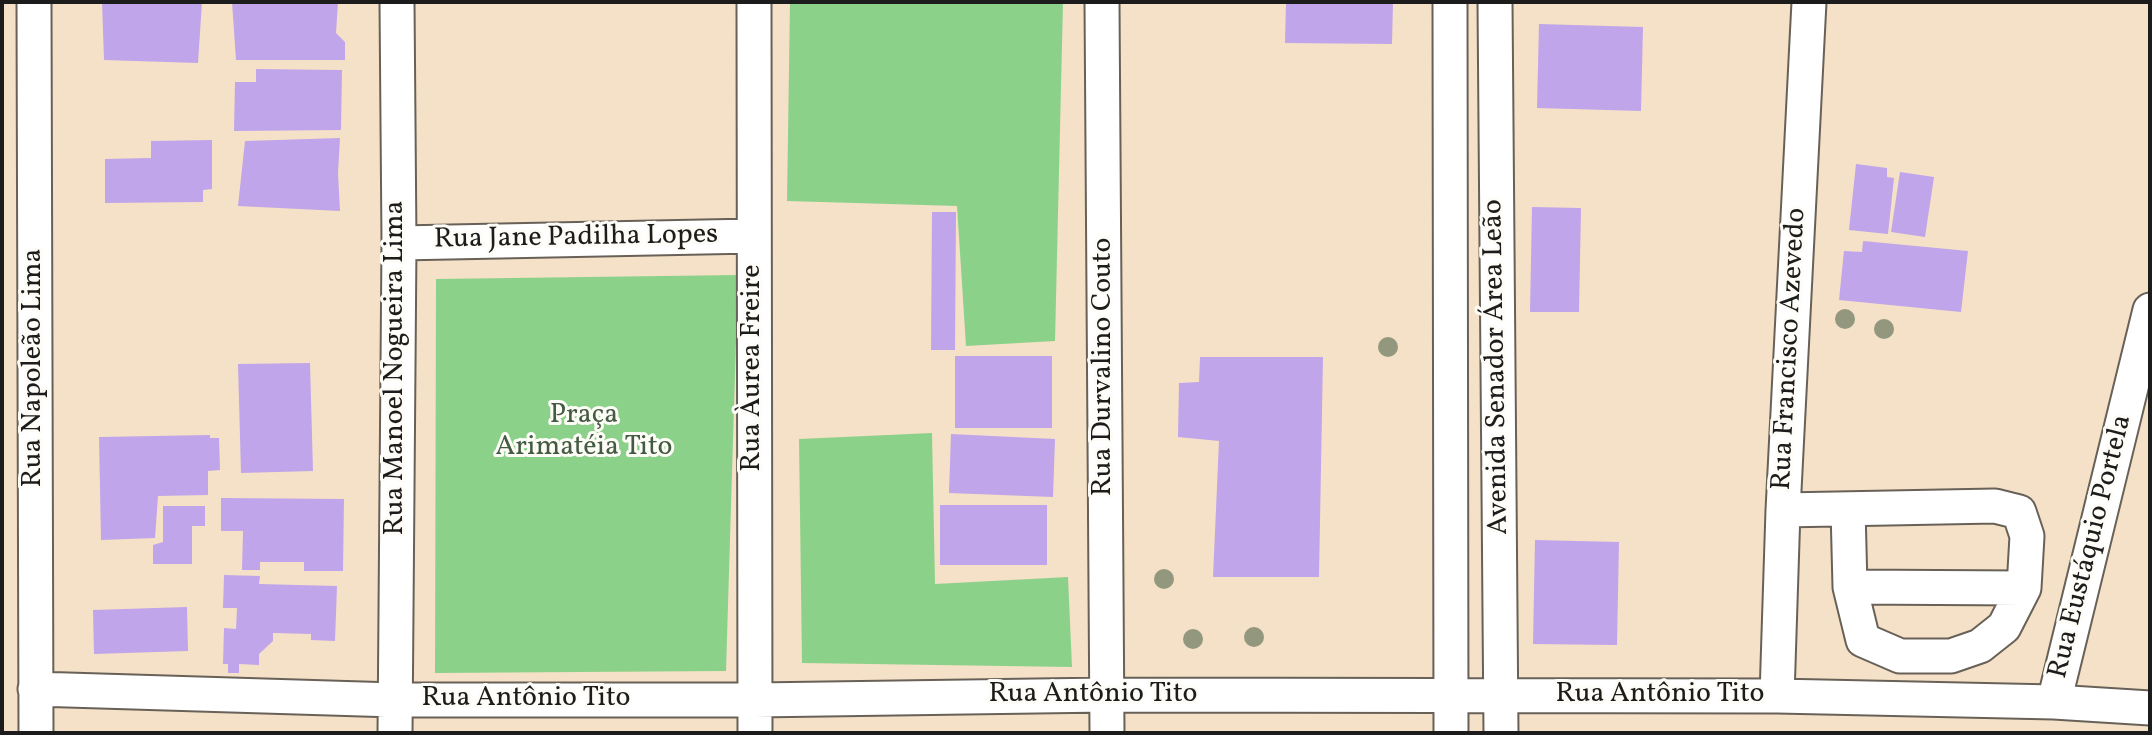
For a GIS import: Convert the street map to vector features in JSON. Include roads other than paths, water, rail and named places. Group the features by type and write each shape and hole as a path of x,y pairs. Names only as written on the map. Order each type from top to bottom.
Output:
{"street":[{"name":"Rua Napoleão Lima","path":"34,2 36,733"},
{"name":"Rua Manoel Nogueira Lima","path":"395,733 399,243 397,2"},
{"name":"Rua Àurea Freire","path":"754,2 755,733"},
{"name":"Rua Durvalino Couto","path":"1102,2 1107,733"},
{"name":"Avenida Senador Área Leão","path":"1450,2 1451,733"},
{"name":"Avenida Senador Área Leão","path":"1495,2 1501,733"},
{"name":"Rua Francisco Azevedo","path":"1777,696 1783,510 1809,2"},
{"name":"Rua Jane Padilha Lopes","path":"399,243 754,236"},
{"name":"Rua Eustáquio Portela","path":"2054,702 2150,310"},
{"path":"1783,510 1995,506 2019,512 2027,536 2024,588 2004,627 1980,646 1951,656 1900,656 1863,640 1850,587 1848,509"},
{"path":"1850,587 2024,588"},
{"name":"Rua Antônio Tito","path":"35,689 395,700 755,700 1107,695 1777,696 2054,702 2150,708"}],"park label":[{"name":"Praça Arimatéia Tito","path":"584,433"}]}
